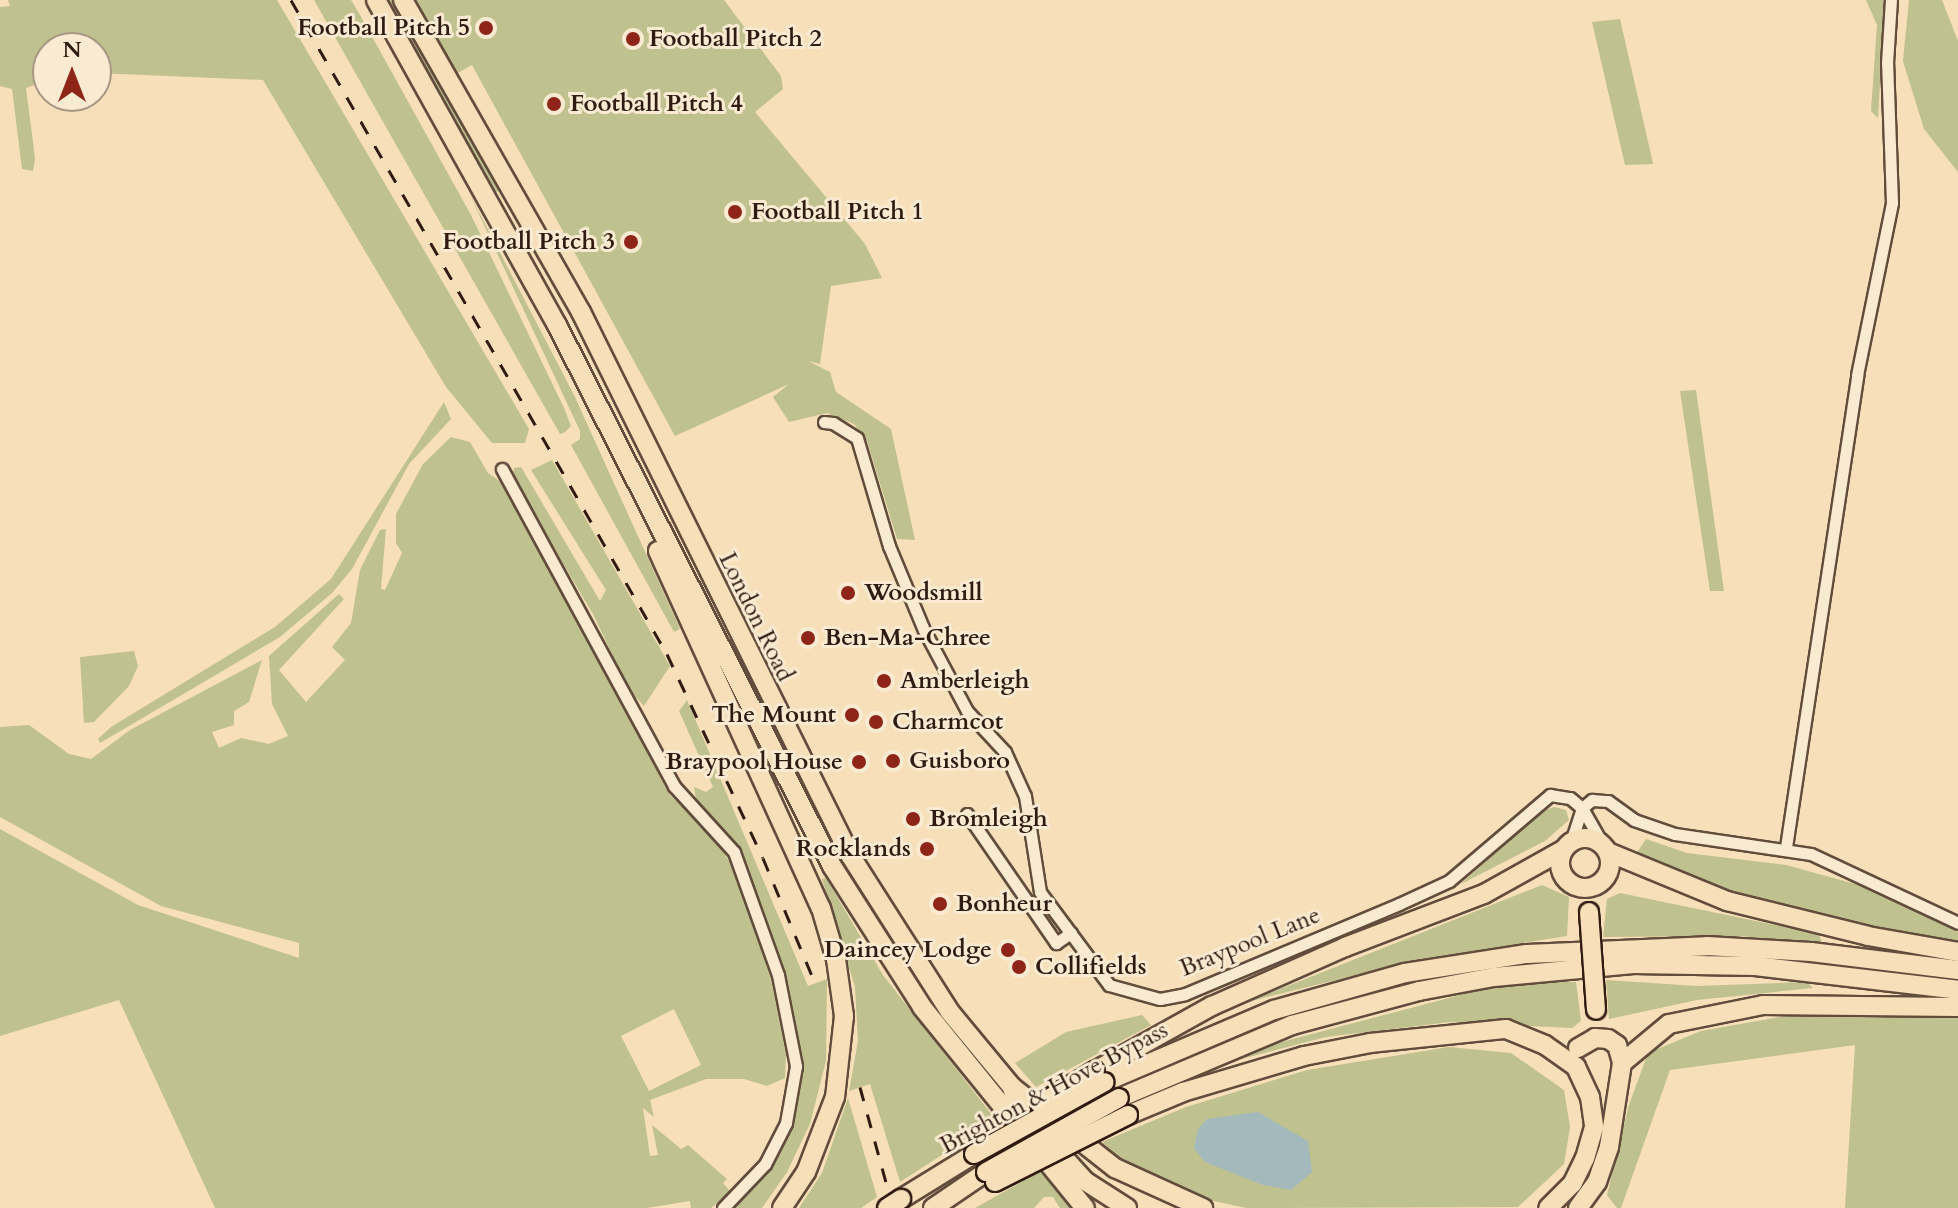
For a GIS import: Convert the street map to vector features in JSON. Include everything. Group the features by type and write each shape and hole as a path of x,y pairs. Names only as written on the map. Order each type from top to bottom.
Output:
{"highway":[{"name":"London Road","path":"376,0 557,325 642,498 832,866 874,936 969,1067 1085,1208"},
{"name":"London Road","path":"403,0 581,312 824,809 942,999 1012,1087 1017,1106 1085,1181 1127,1208"},
{"path":"642,498 658,549 821,908 836,959 844,1016 835,1097 806,1172 782,1208"},
{"path":"1100,1077 1212,1006 1345,947 1484,894 1586,837 1727,901 1868,936 1958,952"},
{"path":"1567,846 1562,872 1578,887 1589,912 1596,1010 1619,1061 1609,1147 1597,1182 1578,1208"},
{"path":"1589,912 1597,885 1608,874 1605,848"},
{"path":"1578,887 1597,885"},
{"name":"Brighton & Hove Bypass","path":"894,1204 974,1154 1029,1111 1100,1077 1274,1010 1405,973 1512,956 1707,946 1811,952 1958,970"},
{"name":"Brighton & Hove Bypass","path":"934,1207 990,1177 1119,1098 1292,1025 1419,991 1494,977 1633,964 1741,966 1958,990"},
{"path":"990,1177 1128,1115 1208,1084 1304,1056 1370,1043 1478,1032 1519,1033 1598,1084 1619,1061 1669,1024 1720,1011 1818,1002 1958,1007"},
{"path":"1548,1208 1573,1183 1589,1144 1593,1110 1580,1074 1578,1048 1596,1010"},
{"path":"1478,1032 1518,1042 1560,1068 1576,1089 1589,1144"},
{"path":"1578,1048 1595,1038 1619,1061"},
{"path":"1012,1087 1115,1168 1203,1208"}],"street":[{"path":"1786,847 1857,375 1892,203 1887,63 1891,0"},
{"name":"Braypool Lane","path":"824,422 833,423 857,438 889,546 917,613 967,711 1005,752 1025,796 1040,892 1109,985 1149,998 1185,994 1449,881 1495,846 1543,797 1563,795 1582,808 1592,800 1608,801 1634,820 1675,834 1786,847 1841,864 1958,923"},
{"path":"502,469 674,786 734,852 778,975 796,1066 786,1123 765,1164 723,1208"},
{"path":"1567,846 1582,808"},
{"path":"1582,808 1605,848"},
{"path":"967,814 1056,943 1071,933"}],"green space":[{"path":"8,0 277,0 529,429 525,443 492,443 446,387 263,80 112,74 112,32 32,32 32,86 26,88 35,158 33,171 22,169 12,89 0,86 0,7 10,6"},
{"path":"314,0 351,0 360,15 471,215 564,408 571,426 565,432 560,434"},
{"path":"385,0 392,0 500,190 495,193"},
{"path":"416,0 724,0 781,76 783,89 755,112 865,244 882,278 831,286 820,364 808,361 830,372 836,392 891,429 915,540 897,539 867,441 854,424 827,413 789,422 773,397 789,384 675,436 472,65 456,74"},
{"path":"1866,0 1885,0 1878,118 1871,111 1877,25"},
{"path":"1909,0 1942,0 1958,41 1958,172 1924,129 1903,61"},
{"path":"1620,19 1653,164 1625,165 1592,22"},
{"path":"470,195 574,395 680,629 674,632 571,445 580,439 580,431"},
{"path":"1696,390 1724,591 1710,591 1680,391"},
{"path":"444,402 451,419 409,464 352,569 332,593 280,637 100,743 98,739 111,727 275,627 331,579"},
{"path":"451,437 470,442 488,473 508,487 669,794 713,835 740,879 772,983 786,1055 785,1078 767,1086 744,1079 706,1079 650,1100 654,1117 643,1108 650,1156 658,1155 652,1125 681,1149 688,1145 727,1179 723,1183 731,1192 711,1208 691,1208 690,1201 647,1208 215,1208 119,1000 0,1036 0,829 138,905 299,958 299,943 161,906 0,817 0,727 29,725 69,754 91,759 130,730 262,660 249,702 234,711 234,725 212,732 219,748 241,738 269,744 288,736 272,704 269,656 339,594 344,599 279,670 306,702 345,660 332,647 351,623 360,570 380,530 386,529 381,589 385,590 402,553 396,543 396,514 423,464","holes":["674,1009 701,1065 649,1091 621,1036"]},
{"path":"552,460 670,666 644,706 629,690 593,614 512,478 514,468 521,467 600,601 606,590 531,470"},
{"path":"134,651 138,666 129,686 94,722 84,723 80,657"},
{"path":"687,700 808,986 827,979 826,1061 810,1124 787,1172 762,1208 732,1208 774,1160 790,1124 799,1065 769,926 736,845 696,799 694,787 706,792 713,787 679,711"},
{"path":"1554,807 1566,810 1569,820 1545,841 1461,884 1540,812"},
{"path":"1646,839 1687,853 1786,865 1866,887 1958,932 1958,945 1823,918 1705,884 1634,857"},
{"path":"826,878 883,975 996,1120 900,1182 870,1084 849,1091 858,1041 855,987 822,879"},
{"path":"1542,885 1569,897 1567,936 1422,959 1247,1002"},
{"path":"1620,893 1819,934 1822,943 1739,936 1603,937 1607,899"},
{"path":"1606,980 1697,986 1807,982 1813,988 1697,1000 1609,1019"},
{"path":"1540,982 1576,982 1581,1021 1572,1028 1450,1022 1326,1037 1234,1061 1232,1055 1483,989"},
{"path":"1868,1014 1958,1018 1958,1208 1845,1208 1855,1045 1670,1070 1621,1208 1617,1208 1607,1195 1629,1105 1648,1053 1701,1031 1785,1016"},
{"path":"1142,1015 1151,1025 1036,1087 1015,1063 1066,1032"},
{"path":"1449,1047 1511,1053 1564,1090 1570,1127 1564,1164 1518,1207 1246,1208 1191,1196 1122,1160 1102,1142 1186,1107 1307,1070"},
{"path":"848,1098 877,1197 861,1208 799,1208 822,1173"},
{"path":"1041,1171 1077,1208 1060,1208 1053,1197 1044,1197 1034,1208 975,1208"}],"shaded area":[{"path":"1258,1112 1308,1141 1312,1172 1291,1190 1263,1185 1205,1162 1194,1148 1198,1129 1207,1119"}],"railway":[{"path":"291,0 667,654 763,858 815,983"},
{"path":"860,1087 893,1208"}],"place":[{"name":"Football Pitch 5","path":"486,28"},
{"name":"Football Pitch 2","path":"633,39"},
{"name":"Football Pitch 4","path":"554,104"},
{"name":"Football Pitch 1","path":"735,212"},
{"name":"Football Pitch 3","path":"631,242"},
{"name":"Woodsmill","path":"848,593"},
{"name":"Ben-Ma-Chree","path":"808,638"},
{"name":"Amberleigh","path":"884,681"},
{"name":"The Mount","path":"852,715"},
{"name":"Charmcot","path":"876,722"},
{"name":"Guisboro","path":"893,761"},
{"name":"Braypool House","path":"859,762"},
{"name":"Bromleigh","path":"913,819"},
{"name":"Rocklands","path":"927,849"},
{"name":"Bonheur","path":"940,904"},
{"name":"Daincey Lodge","path":"1008,950"},
{"name":"Collifields","path":"1019,967"}]}
